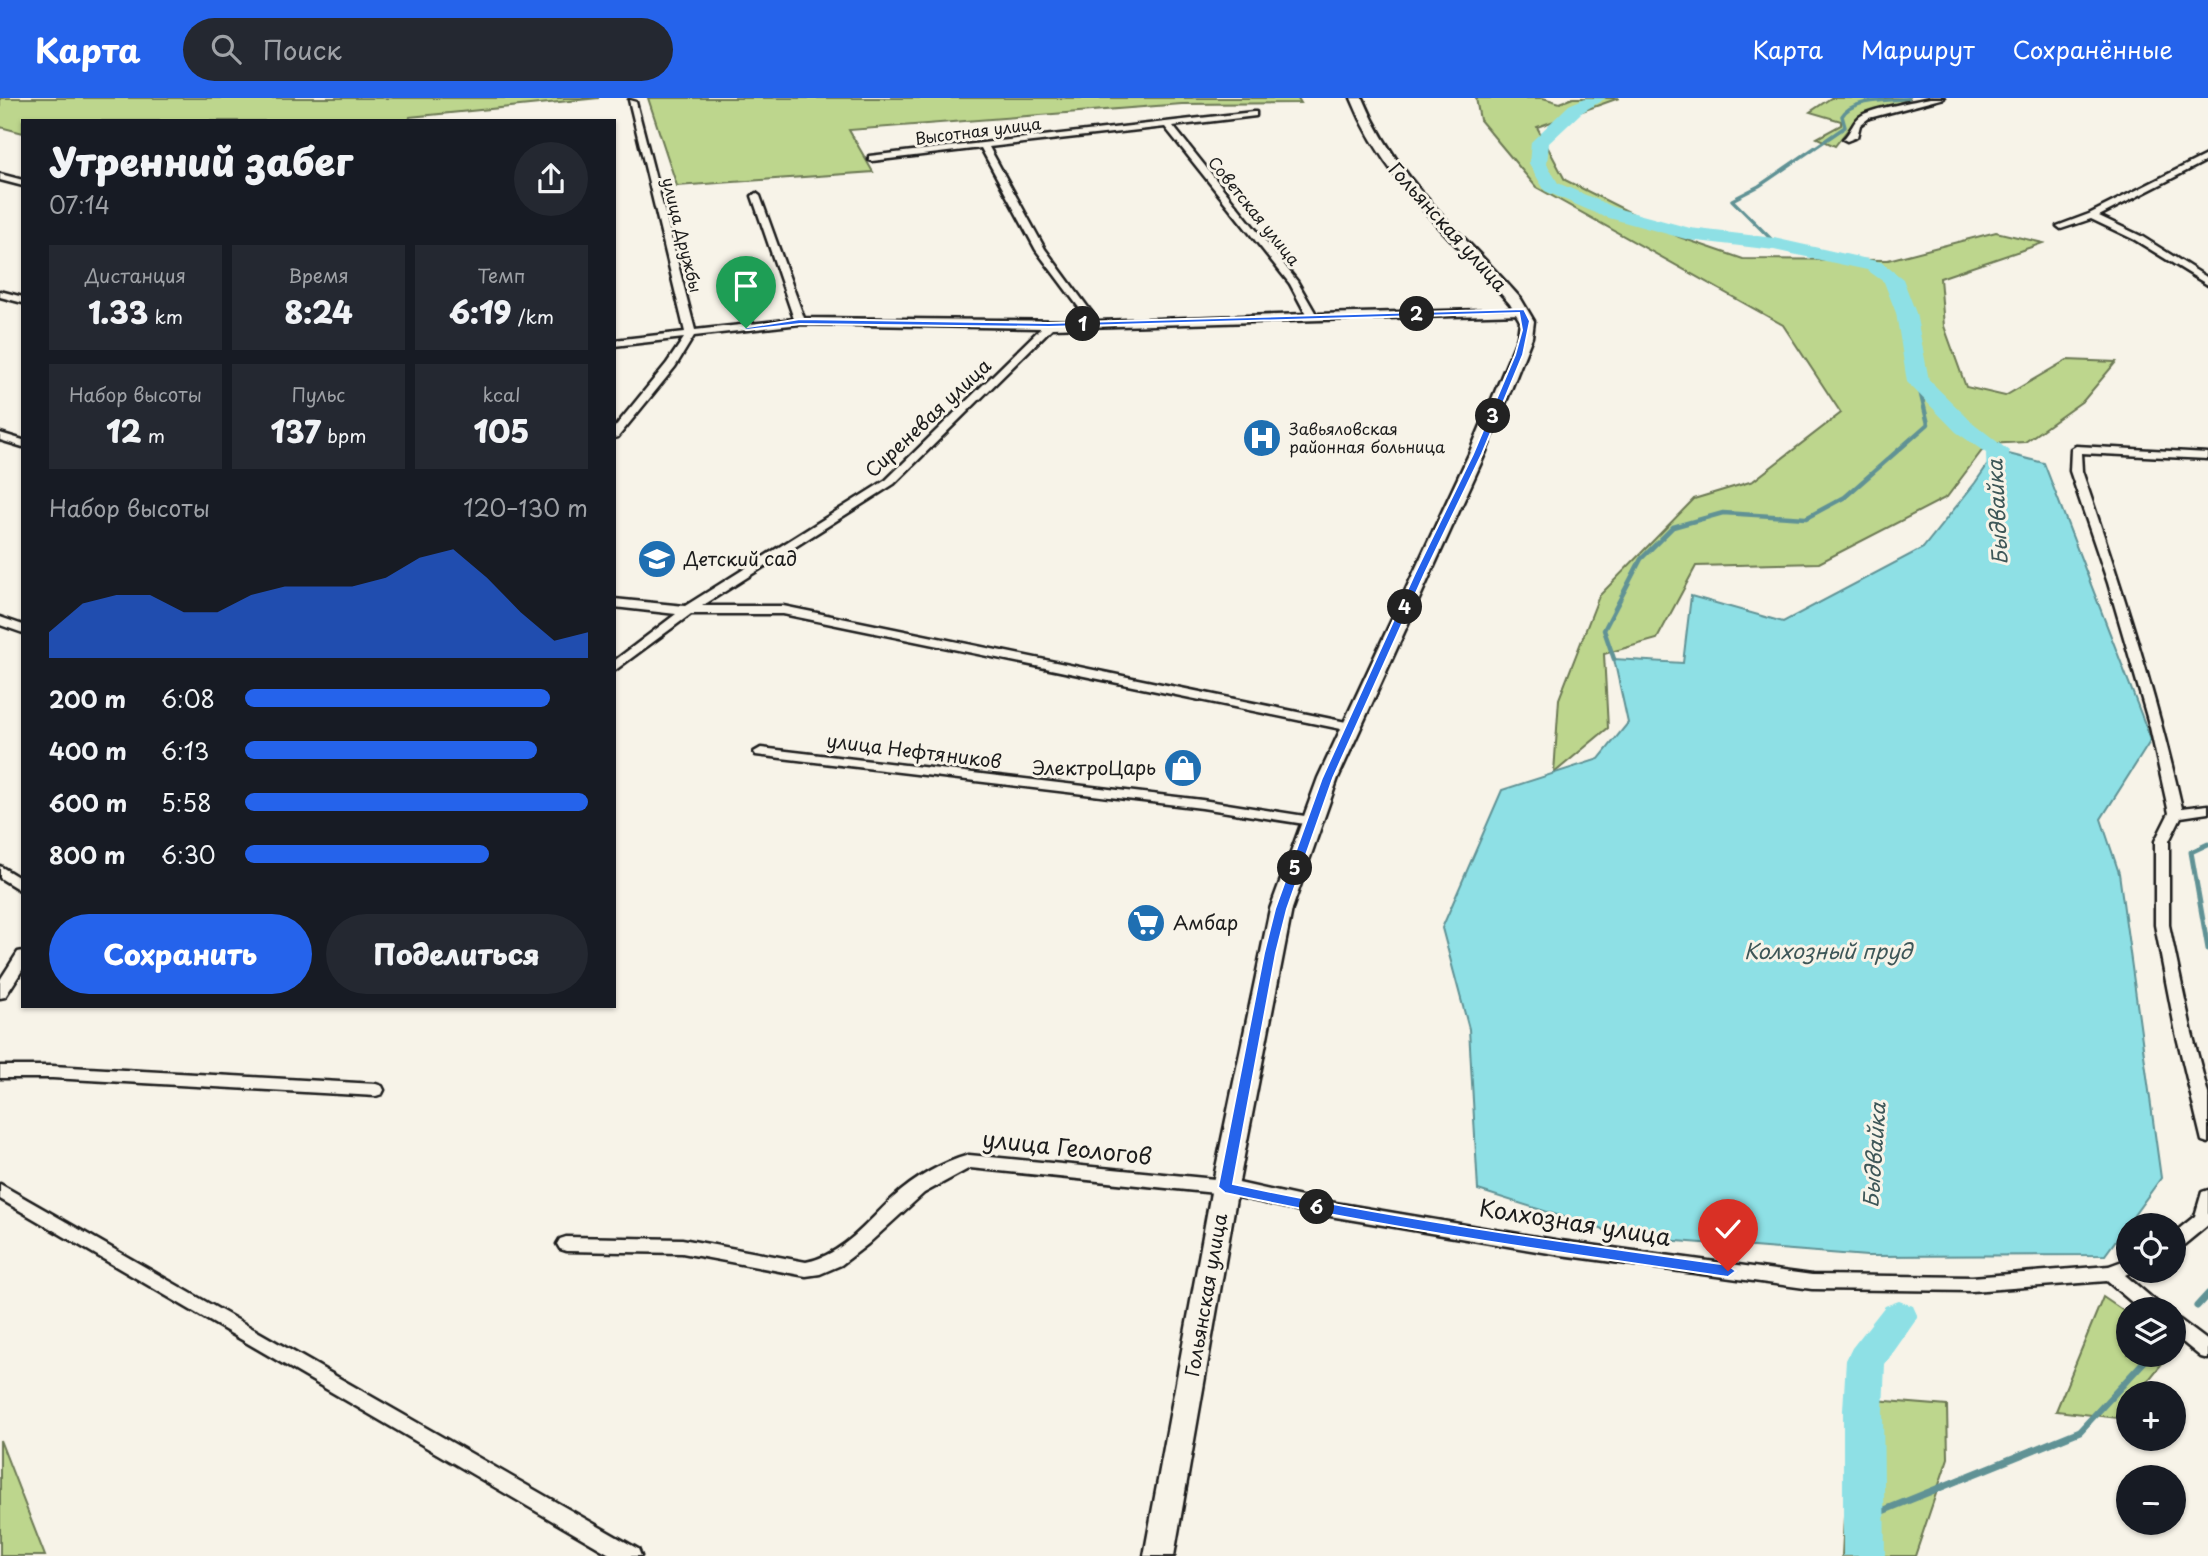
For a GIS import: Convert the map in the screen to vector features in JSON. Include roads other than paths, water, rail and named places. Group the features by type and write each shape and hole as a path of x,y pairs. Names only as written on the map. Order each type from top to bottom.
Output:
{"main road":[{"name":"Гольянская улица","path":"1159,1556 1225,1187 1281,909 1311,821 1424,565 1477,454 1519,355 1526,330 1527,321 1506,290 1399,178 1367,126 1357,98"}],"street":[{"path":"1847,139 1854,135 1856,124 1866,116 1940,98"},
{"name":"улица Дружбы","path":"632,102 691,334"},
{"name":"Высотная улица","path":"872,158 1253,114"},
{"name":"Советская улица","path":"1168,125 1294,283 1313,318"},
{"path":"984,145 1041,250 1096,324"},
{"path":"2061,226 2092,216 2208,157"},
{"path":"0,177 21,182"},
{"path":"755,196 800,321"},
{"path":"2092,216 2138,237 2208,282"},
{"path":"0,293 21,299"},
{"path":"616,343 800,321 1049,325 1521,311"},
{"name":"Сиреневая улица","path":"616,665 688,610 890,482 1049,325"},
{"path":"616,433 671,365 691,334"},
{"path":"0,436 21,442"},
{"path":"2208,456 2076,449 2076,471 2114,583 2157,727 2176,813 2162,841 2162,925 2208,1137"},
{"path":"616,603 688,610 783,610 1351,727"},
{"path":"0,621 21,628"},
{"name":"улица Нефтяников","path":"761,752 1202,804 1311,821"},
{"path":"2176,813 2208,809"},
{"path":"0,872 21,886"},
{"path":"0,993 21,959"},
{"path":"0,1072 376,1090"},
{"name":"улица Геологов","path":"565,1244 682,1246 817,1269 848,1250 909,1194 939,1172 969,1161 1225,1187"},
{"name":"Колхозная улица","path":"1225,1187 1306,1205 1561,1248 1812,1282 1972,1283 2116,1271"},
{"path":"0,1191 631,1556"},
{"path":"2186,1233 2203,1219 2208,1197"},
{"path":"2110,1273 2139,1297"},
{"path":"2186,1334 2208,1351"}],"water":[{"name":"Колхозный пруд","path":"1997,451 2044,463 2151,740 2101,819 2119,873 2161,1178 2136,1213 2116,1213 2116,1240 2105,1255 1867,1256 1626,1237 1478,1190 1469,1029 1442,928 1502,790 1599,759 1628,723 1614,659 1683,663 1691,596 1783,622 1923,548"}],"waterway":[{"name":"Быдвайка","path":"1598,98 1575,109 1540,142 1538,164 1551,187 1609,212 1689,234 1774,244 1874,266 1893,279 1906,313 1918,382 1964,427 1997,451 1999,490"},
{"path":"1776,244 1732,200 1759,186 1845,127 1842,116 1847,110 1862,103 1908,98"},
{"path":"1614,659 1604,630 1641,559 1673,527 1723,513 1806,518 1845,497 1928,424 1918,382"},
{"path":"2208,844 2191,852 2208,949"},
{"path":"2197,1306 2208,1294"},
{"name":"Быдвайка","path":"1864,1556 1863,1410 1866,1360 1899,1317"},
{"path":"1865,1518 2080,1431 2139,1367"}],"place":[{"name":"Завьяловская районная больница","path":"1262,438"},
{"name":"Детский сад","path":"657,559"},
{"name":"ЭлектроЦарь","path":"1183,768"},
{"name":"Амбар","path":"1146,923"}]}
